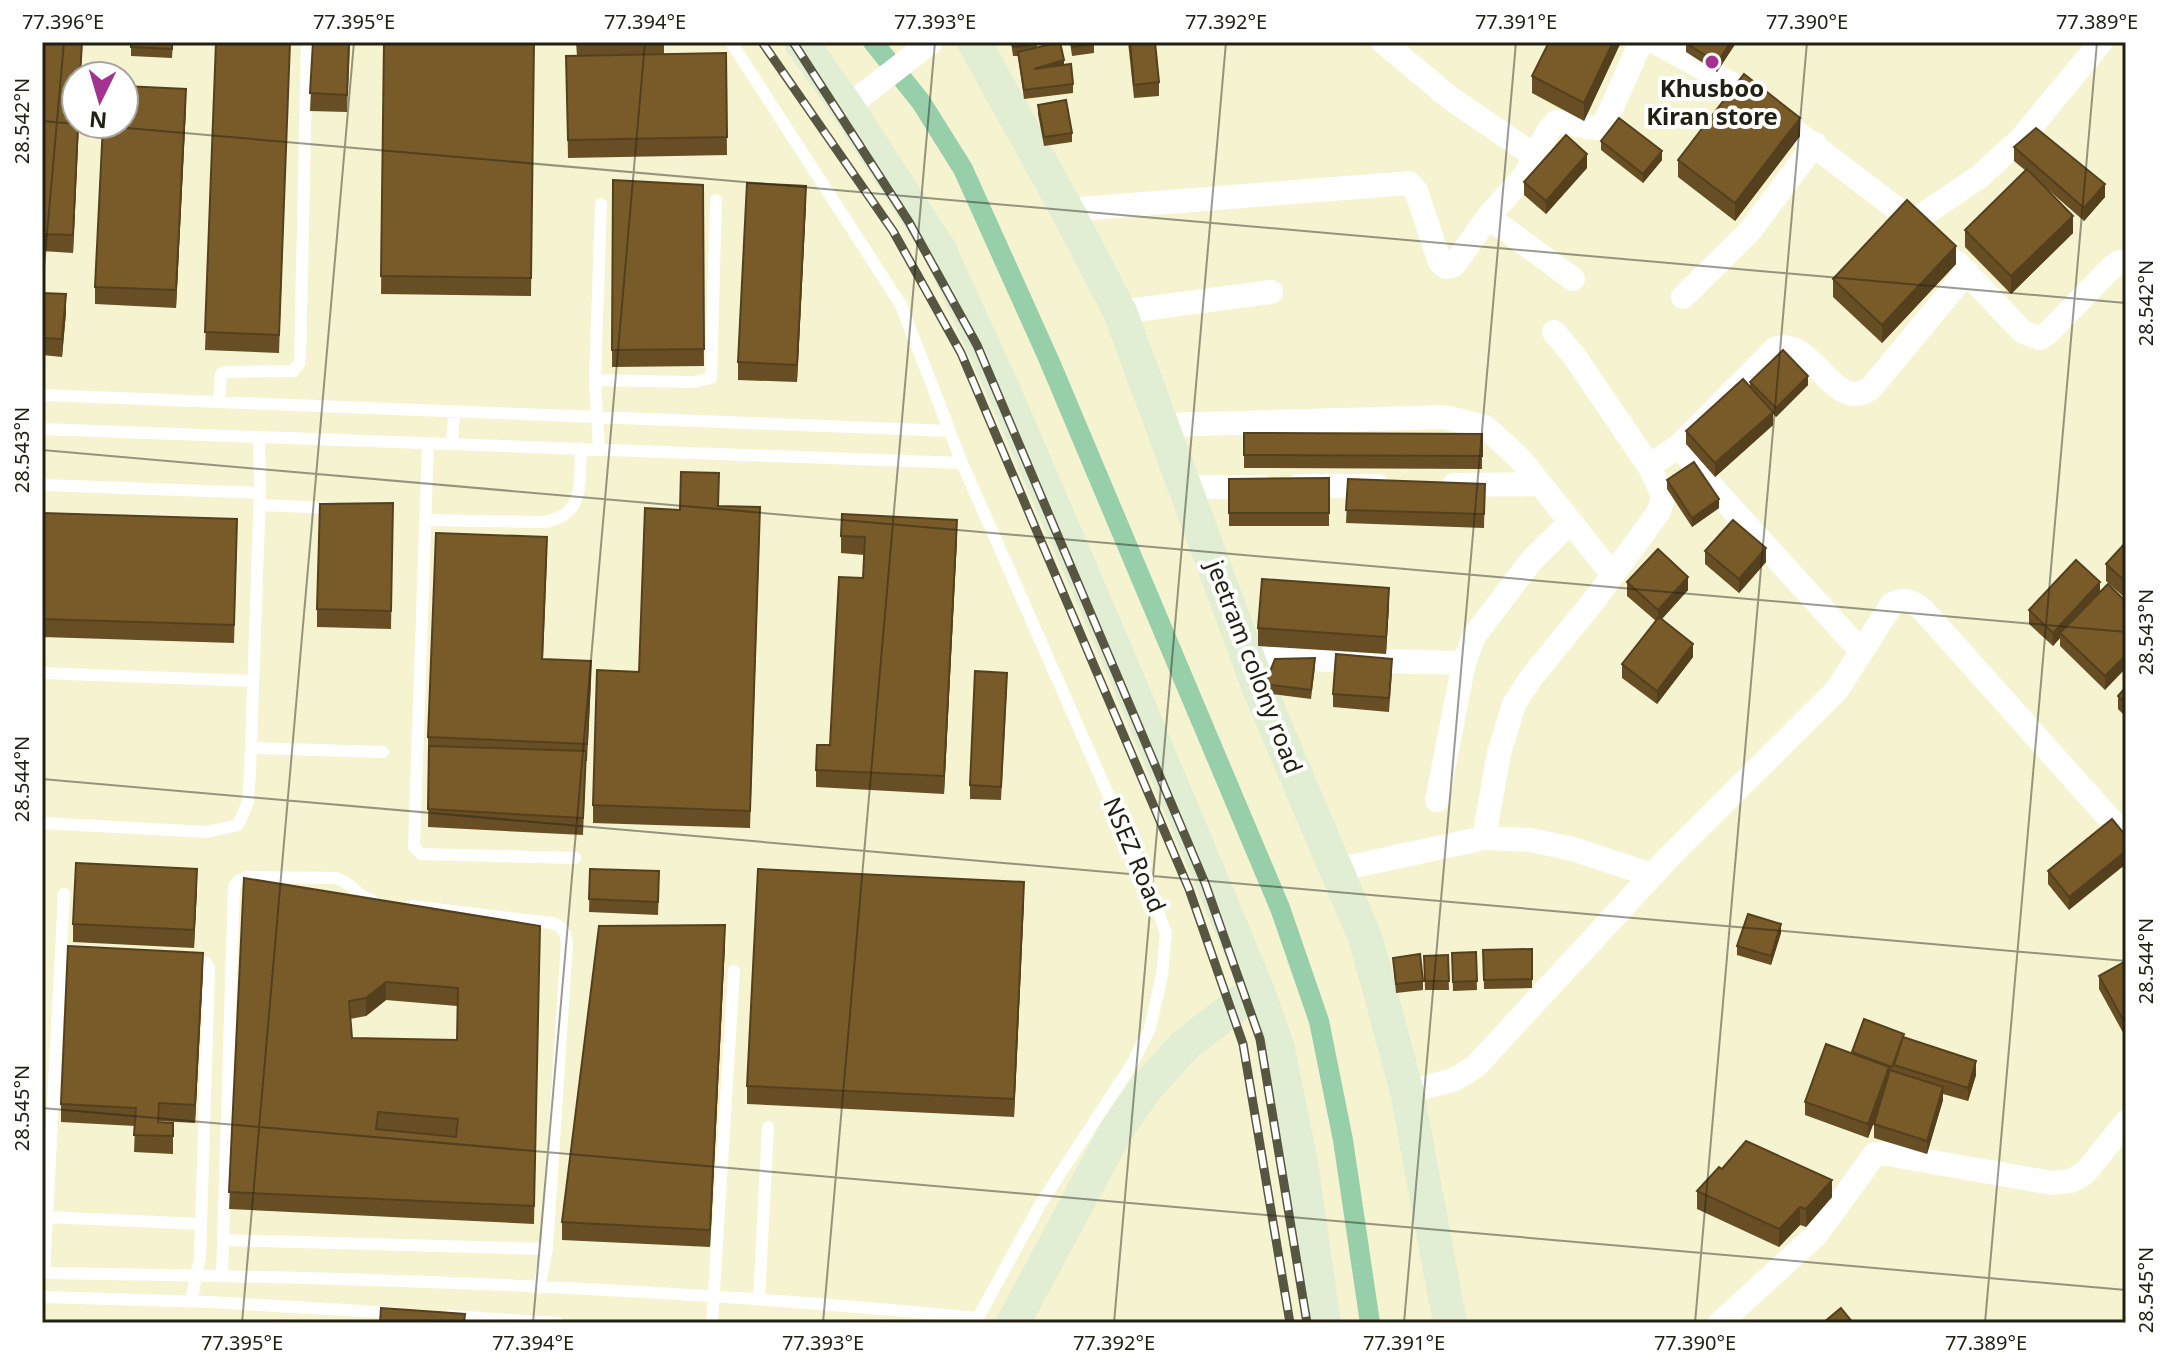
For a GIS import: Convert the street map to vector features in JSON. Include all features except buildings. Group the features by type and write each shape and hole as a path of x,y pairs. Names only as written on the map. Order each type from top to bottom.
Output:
{"street":[{"path":"801,42 854,102 939,249 1114,647 1257,989 1278,1049 1301,1163 1324,1323"},
{"path":"854,102 931,42"},
{"name":"jeetram colony road","path":"974,42 1120,312 1248,658 1366,940 1407,1092 1450,1323"},
{"path":"1383,42 1450,98 1535,156"},
{"path":"1067,210 1409,183 1416,191 1440,262 1446,267 1454,265 1488,217 1525,175 1556,122 1595,129 1603,127 1641,42"},
{"path":"1655,42 1737,87 1914,221 2023,332 2040,338 2049,332 2111,268 2126,262"},
{"path":"1914,221 1979,177 2021,139 2101,42"},
{"path":"1683,297 1749,232 1815,144"},
{"path":"1488,217 1573,279"},
{"path":"1649,466 1679,446 1775,349 1785,345 1796,349 1842,390 1862,395 1967,272"},
{"path":"1120,312 1271,292"},
{"path":"1484,838 1499,753 1514,704 1658,513 1664,497 1649,466 1575,357 1554,332"},
{"path":"1162,425 1445,417 1485,427 1521,460 1613,575"},
{"path":"1679,446 1713,488 1861,651"},
{"path":"1432,485 1540,484"},
{"path":"1185,487 1401,485"},
{"path":"1437,800 1464,663 1474,636 1531,561 1570,522"},
{"path":"1407,1092 1453,1080 1475,1067 1652,875 1837,690 1892,604 1902,599 1913,602 1923,610 2126,837"},
{"path":"1248,658 1464,663"},
{"path":"1336,870 1484,838 1530,840 1573,849 1652,875"},
{"path":"1013,1323 1116,1131 1146,1088 1184,1046 1257,989"},
{"path":"1720,1323 1816,1235 1875,1154 2052,1183 2071,1181 2085,1173 2126,1122"}],"lane":[{"path":"219,402 221,374 225,372 294,371 300,362 307,42"},
{"name":"NSEZ Road","path":"731,42 901,305 962,463 1149,887 1166,933 1156,1010 1142,1047 1041,1203 977,1320"},
{"path":"595,380 694,382 711,378 716,200"},
{"path":"599,449 595,380 601,204"},
{"path":"42,395 950,431"},
{"path":"452,444 454,412"},
{"path":"42,429 962,463"},
{"path":"42,823 207,832 238,825 248,802 251,748 260,499 259,437"},
{"path":"428,443 414,847 421,854 575,858"},
{"path":"425,520 545,522 560,519 571,511 576,501 581,448"},
{"path":"42,485 260,499 345,508"},
{"path":"42,673 252,681"},
{"path":"251,748 383,752"},
{"path":"222,1275 234,886 247,877 336,878 349,884 360,897 380,902"},
{"path":"64,894 43,1273 222,1275 759,1299 977,1320"},
{"path":"396,904 552,923 561,926 566,934 547,1249 539,1288"},
{"path":"61,955 92,957"},
{"path":"171,961 206,963 209,968 200,1258 191,1301"},
{"path":"712,1323 734,971"},
{"path":"759,1299 768,1127"},
{"path":"47,1217 201,1224"},
{"path":"223,1240 547,1249"},
{"path":"42,1297 191,1301 416,1314"},
{"path":"431,1315 558,1323"}],"waterway":[{"path":"873,42 921,102 963,169 1049,360 1280,908 1319,1021 1343,1140 1370,1323"}],"railway":[{"path":"762,42 893,231 961,353 1189,889 1243,1044 1290,1323"},
{"path":"793,42 909,222 977,345 1205,883 1260,1039 1307,1323"}],"place":[{"name":"Khusboo Kiran store","path":"1712,62"}]}
